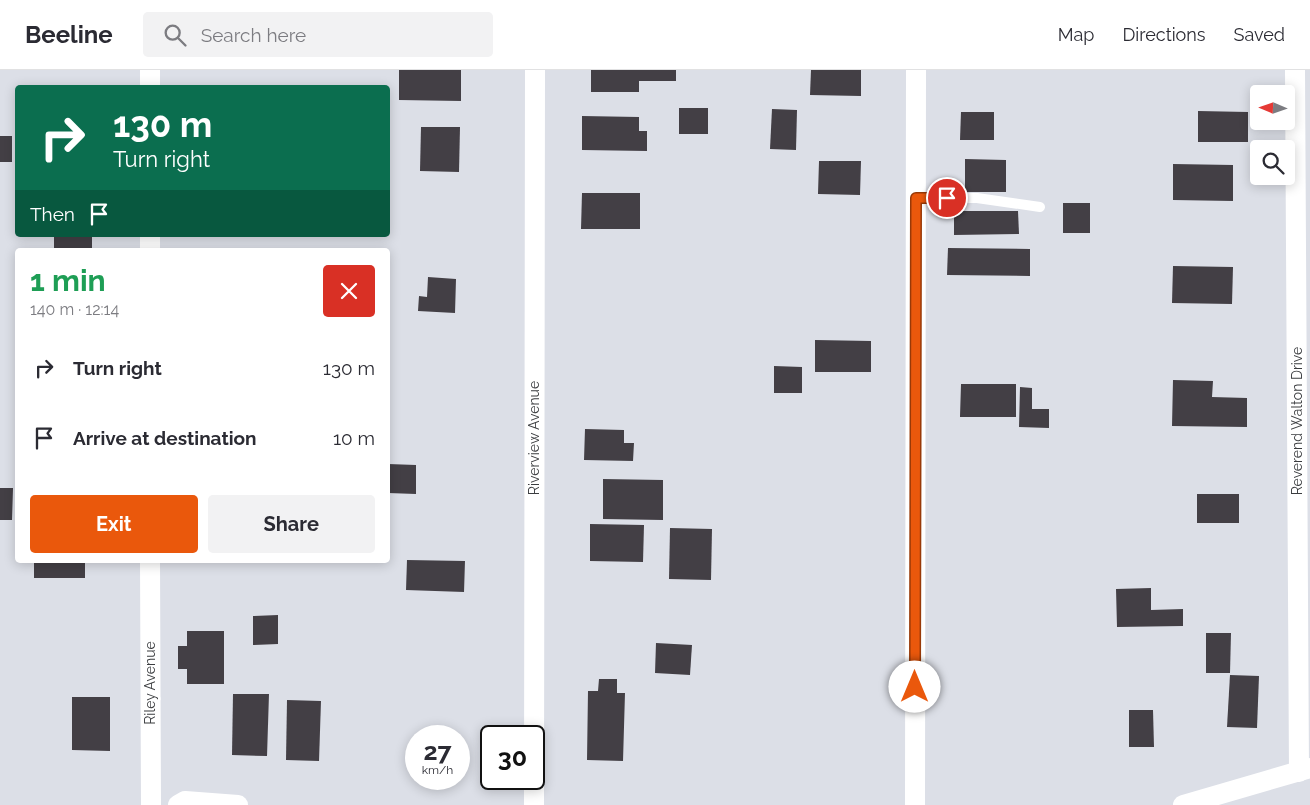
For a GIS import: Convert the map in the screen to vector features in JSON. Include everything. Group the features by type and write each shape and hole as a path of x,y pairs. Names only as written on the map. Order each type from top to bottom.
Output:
{"street":[{"path":"150,70 150,85"},
{"name":"Riverview Avenue","path":"534,70 534,805"},
{"path":"915,805 916,70"},
{"name":"Reverend Walton Drive","path":"1295,70 1302,166 1305,770"},
{"name":"Riley Avenue","path":"150,563 150,805"},
{"path":"1183,805 1305,770"},
{"path":"178,805 185,801 238,805"}],"lane":[{"path":"916,198 977,198 1040,207"}],"building":[{"path":"399,70 461,70 461,101 399,100"},
{"path":"591,70 676,70 676,81 639,81 639,92 591,92"},
{"path":"811,70 861,70 861,96 810,95"},
{"path":"679,108 708,108 708,134 679,134"},
{"path":"772,109 797,110 796,150 770,149"},
{"path":"1198,111 1248,112 1248,142 1198,142"},
{"path":"961,112 994,112 994,140 960,140"},
{"path":"582,116 639,117 639,131 647,131 647,151 582,150"},
{"path":"421,127 460,127 459,172 420,171"},
{"path":"0,136 12,136 12,162 0,162"},
{"path":"965,159 1006,160 1006,192 965,192"},
{"path":"819,161 861,161 860,195 818,194"},
{"path":"1173,164 1233,165 1233,201 1173,200"},
{"path":"582,193 640,193 640,229 581,229"},
{"path":"1063,203 1090,203 1090,233 1063,233"},
{"path":"954,211 1018,211 1019,234 954,235"},
{"path":"54,237 92,237 92,248 54,248"},
{"path":"948,248 1030,249 1030,276 947,275"},
{"path":"1173,266 1233,267 1232,304 1172,303"},
{"path":"428,277 456,279 455,313 418,311 419,296 427,297"},
{"path":"815,340 871,341 871,372 815,372"},
{"path":"774,366 802,367 802,393 774,393"},
{"path":"1173,380 1213,381 1212,397 1247,398 1247,427 1172,426"},
{"path":"961,384 1016,384 1016,417 960,417"},
{"path":"1020,387 1032,388 1032,409 1049,409 1049,428 1019,427"},
{"path":"585,429 624,430 624,443 634,443 633,461 584,460"},
{"path":"390,464 416,465 416,494 390,493"},
{"path":"603,479 663,480 663,520 603,519"},
{"path":"0,488 13,488 12,520 0,520"},
{"path":"1197,494 1239,494 1239,523 1197,523"},
{"path":"590,524 644,525 643,562 590,561"},
{"path":"670,528 712,529 711,580 669,579"},
{"path":"407,560 465,561 464,592 406,590"},
{"path":"34,563 85,563 85,578 34,578"},
{"path":"1151,588 1151,610 1183,609 1183,626 1117,627 1116,589"},
{"path":"278,615 278,644 253,645 253,616"},
{"path":"187,631 224,631 224,684 187,684 187,669 178,669 178,646 187,646"},
{"path":"1206,633 1231,633 1230,673 1206,673"},
{"path":"656,643 692,645 690,675 655,673"},
{"path":"1230,675 1259,676 1257,728 1227,727"},
{"path":"599,679 617,679 617,693 625,693 623,761 587,760 588,691 598,691"},
{"path":"233,694 269,694 267,756 232,755"},
{"path":"72,697 110,697 110,751 72,750"},
{"path":"287,700 321,701 319,761 286,760"},
{"path":"1129,710 1153,710 1154,747 1129,747"}],"route":[{"path":"915,687 916,198 947,198"}]}
